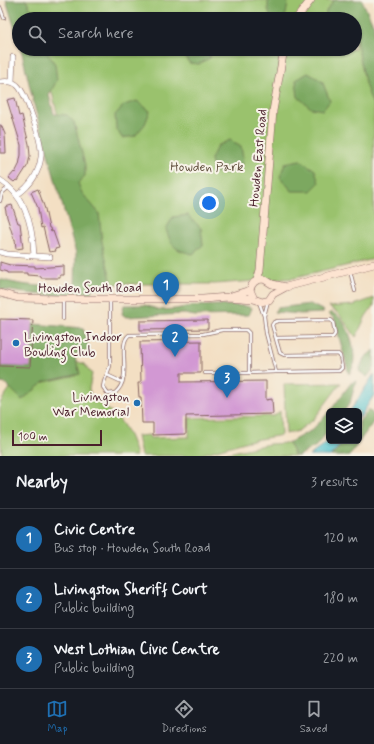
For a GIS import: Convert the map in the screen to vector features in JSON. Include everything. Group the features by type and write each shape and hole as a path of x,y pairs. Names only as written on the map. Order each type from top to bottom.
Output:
{"main road":[{"path":"302,12 311,0"},
{"name":"Howden East Road","path":"260,280 273,111 283,56"},
{"path":"269,300 273,294 286,287 374,264"},
{"path":"256,301 251,296 250,290 252,284 260,280 286,287"},
{"path":"272,284 273,294"},
{"name":"Howden South Road","path":"228,297 250,290"},
{"name":"Howden South Road","path":"0,293 18,298 203,299 228,297 256,301 269,300"}],"street":[{"path":"12,82 13,57"},
{"path":"0,82 12,82 19,87 25,97 37,131 42,156 40,166 32,182 25,190 17,195"},
{"path":"0,180 17,195 29,222 32,234 34,256"},
{"path":"0,252 7,254 50,257"}],"lane":[{"path":"0,7 4,18"},
{"path":"0,201 2,193 9,187"},
{"path":"350,271 355,291"},
{"path":"63,299 64,319"},
{"path":"110,299 110,366 103,387 108,394 115,393 119,390 122,382 124,371 124,341 129,335 203,334 222,330 246,330 248,333 250,373"},
{"path":"264,316 269,300"},
{"path":"256,301 264,316 266,332 276,372"},
{"path":"206,373 341,370 342,367 340,356 338,354 282,354 279,352 272,325 274,322 278,321 331,320 335,331 335,334 332,336 276,338"},
{"path":"107,375 122,382"}],"green space":[{"path":"6,0 26,0 32,12 12,12 12,19"},
{"name":"Howden Park","path":"24,0 355,0 361,12 28,12"},
{"path":"268,0 286,0 288,3 286,12 269,12"},
{"path":"334,0 362,0 374,26 374,108 366,87 360,56 362,56 362,12 326,11"},
{"name":"Howden Park","path":"362,15 374,41 374,259 295,278 215,284 100,284 43,56 362,56"},
{"path":"23,56 50,56 55,64 57,80 49,95 54,114 67,115 74,122 85,165 85,176 78,183 82,193 99,213 102,242 113,288 92,288 91,294 68,295 34,294 0,289 0,279 18,284 37,286 75,285 76,253 34,105"},
{"path":"186,56 210,56 210,58 199,64 189,63"},
{"path":"308,73 322,81 330,101 323,110 311,108 298,97 296,80"},
{"path":"137,101 150,111 145,124 135,136 122,138 116,128 115,115 124,105"},
{"path":"230,140 241,147 243,158 241,167 228,173 213,171 211,159 217,146"},
{"path":"300,160 315,170 319,183 311,191 292,191 280,177 285,163"},
{"path":"188,215 201,228 203,245 193,254 175,247 170,240 166,229 173,217"},
{"path":"374,298 374,305 366,316 356,337 339,314 329,307 354,305"},
{"path":"310,304 324,311 322,313 301,314 274,312 277,308"},
{"path":"124,305 145,305 160,310 191,306 221,305 246,306 252,308 249,315 195,316 184,314 126,317 122,314"},
{"path":"331,312 338,316 343,322 353,345 354,361 349,374 334,318 329,314"},
{"path":"33,324 83,328 90,350 74,354 80,374 44,382 22,400 6,384 0,383 0,366 31,367"},
{"path":"374,350 374,368 367,377 359,371 364,358"},
{"path":"76,361 84,364 92,374 89,389 91,395 97,402 115,415 123,425 130,437 136,456 2,456 0,403 10,388 22,400 44,382 80,374"},
{"path":"356,381 350,403 346,408 332,408 351,383"},
{"path":"341,383 314,419 298,431 286,434 284,384"},
{"path":"369,409 374,416 374,421 362,438 362,418"},
{"path":"280,411 281,435 248,441 196,456 141,456 137,436 149,435 150,438 189,437 189,418 274,416"},
{"path":"326,415 326,434 316,446 298,456 295,456 288,443 312,430"},
{"path":"288,443 295,456 214,456 269,444"},
{"path":"342,444 358,444 349,456 331,456"}],"water":[{"path":"374,374 374,395 362,414 362,408 352,408"},
{"path":"326,443 326,444 341,444 330,456 309,456"}],"building":[{"path":"15,98 19,116 22,115 29,144 30,156 28,165 18,181 16,180 14,182 9,178 14,172 15,173 19,165 21,145 7,100"},
{"path":"0,125 5,134 6,153 0,153"},
{"path":"38,189 45,209 49,228 51,232 53,231 59,248 55,249 56,251 49,252 43,227 41,228 38,208 31,192"},
{"path":"12,205 18,223 20,223 23,248 16,249 15,239 7,217 5,207"},
{"path":"0,262 10,265 35,266 35,268 64,266 64,275 60,275 60,278 41,278 41,276 27,275 27,273 7,273 0,270"},
{"name":"Livingston Indoor Bowling Club","path":"0,319 33,320 30,367 0,366"},
{"path":"208,320 208,329 140,330 140,321"},
{"path":"201,341 201,373 181,373 181,382 266,381 266,400 272,399 273,414 186,416 186,434 153,435 153,423 142,423 141,397 139,397 138,383 141,383 140,342"}],"place":[{"name":"Civic Centre","path":"166,305"},
{"name":"Livingston Indoor Bowling Club","path":"16,343"},
{"name":"Livingston Sheriff Court","path":"175,357"},
{"name":"West Lothian Civic Centre","path":"227,398"},
{"name":"Livingston War Memorial","path":"137,403"}]}
